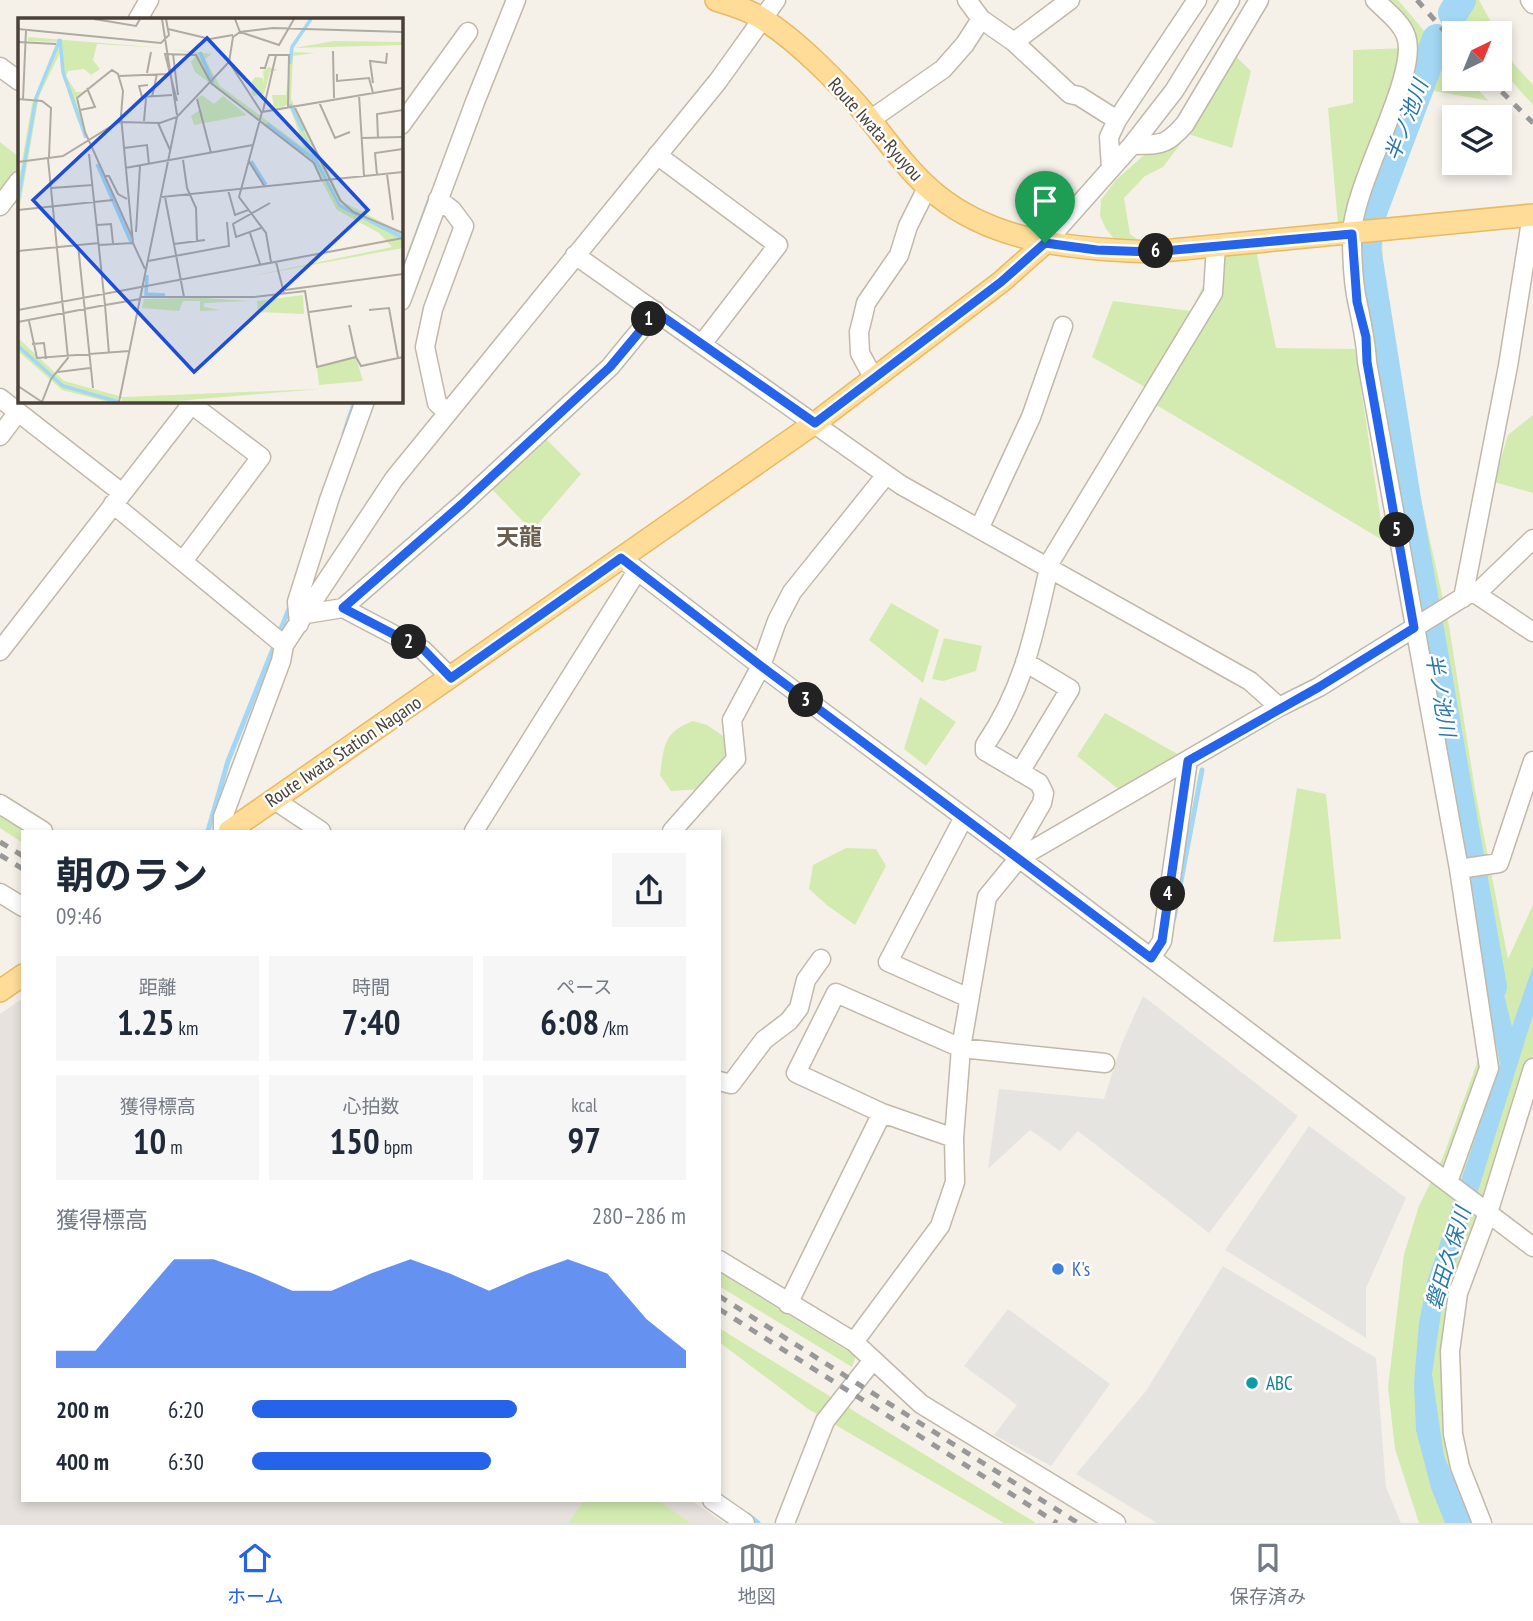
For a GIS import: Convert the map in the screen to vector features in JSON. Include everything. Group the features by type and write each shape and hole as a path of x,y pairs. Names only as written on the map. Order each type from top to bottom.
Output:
{"main road":[{"name":"Route Iwata-Ryuyou","path":"716,0 762,18 826,73 928,186 957,209 1008,233 1045,243"},
{"path":"1045,243 1097,250 1152,252 1532,215"},
{"name":"Route Iwata Station Nagano","path":"230,830 451,678 629,564 1001,282 1045,243"},
{"path":"0,991 21,976"}],"street":[{"path":"139,18 149,0"},
{"path":"402,297 516,0"},
{"path":"223,830 223,817 281,661 284,645 394,479 718,81 776,0"},
{"path":"967,0 981,19 1014,42 1070,94 1079,96 1117,120"},
{"path":"1014,42 1070,0"},
{"path":"1045,243 1132,145 1174,91 1230,0"},
{"path":"1132,145 1160,144 1172,139 1185,124 1259,0"},
{"path":"1375,0 1401,26 1407,38 1407,63 1367,172 1355,233 1357,302 1366,337 1367,362 1459,869 1489,1068 1450,1184"},
{"path":"1111,169 1109,137 1117,120 1194,2"},
{"path":"870,120 943,69 965,44 981,19"},
{"path":"402,124 468,32"},
{"path":"0,67 18,80"},
{"path":"657,155 778,245 702,344"},
{"path":"0,206 18,182"},
{"path":"874,379 860,353 859,332 866,303 899,255 908,226 928,186"},
{"path":"438,199 453,210 464,226 433,309 425,347 437,402 447,412"},
{"path":"1469,596 1532,215"},
{"path":"854,1342 940,1226 955,1182 954,1138 961,1048 987,897 1016,856 1042,803 1044,793 1039,783 985,751 985,745 1008,709 1025,662 1033,639 1048,567 1213,293 1216,245"},
{"path":"575,255 886,475 1250,681 1279,707"},
{"path":"302,619 343,608 462,504 610,367 656,312"},
{"path":"979,529 1031,417 1063,326"},
{"path":"0,398 118,499 183,561 284,645"},
{"path":"302,619 297,602 330,497 365,402"},
{"path":"0,650 118,499 187,404 261,457 183,561"},
{"path":"0,436 18,412"},
{"path":"673,830 736,758 732,720 761,666 777,621 792,592 886,475"},
{"path":"1016,856 1319,687 1469,596 1533,539"},
{"path":"475,830 629,564 1533,1247"},
{"path":"1469,596 1533,632"},
{"path":"343,608 424,650 451,678"},
{"path":"1020,772 1070,689 1025,662"},
{"path":"1151,958 1162,941 1188,761"},
{"path":"1459,869 1499,863 1533,761"},
{"path":"273,799 320,830"},
{"path":"0,804 41,830"},
{"path":"964,817 888,962 969,998"},
{"path":"0,893 21,907"},
{"path":"721,1082 731,1084 764,1041 789,1021 799,1007 806,980 821,959"},
{"path":"954,1138 881,1113 796,1073 836,993 961,1048 1105,1063"},
{"path":"1482,1523 1460,1468 1453,1434 1450,1351 1458,1293 1533,1068"},
{"path":"788,1304 881,1113"},
{"path":"721,1261 854,1342 921,1404 1116,1523"},
{"path":"785,1523 825,1421 873,1360"},
{"path":"715,1502 746,1523"}],"shaded area":[{"path":"1143,996 1298,1116 1209,1233 1078,1131 1060,1151 1030,1130 988,1169 999,1089 1104,1099 1122,1043"},
{"path":"21,999 21,1502 694,1502 724,1523 0,1523 0,1014"},
{"path":"1309,1126 1406,1198 1366,1288 1366,1338 1225,1250"},
{"path":"1223,1266 1376,1358 1386,1487 1401,1523 1157,1523 1076,1474 1146,1391"},
{"path":"1008,1309 1110,1384 1051,1466 994,1435 1017,1405 964,1366"}],"green space":[{"path":"1382,0 1398,0 1442,52 1442,91 1479,91 1489,101 1434,91 1382,212 1383,286 1408,441 1449,626 1475,790 1508,959 1533,905 1533,1055 1515,1099 1472,1235 1450,1376 1455,1443 1483,1523 1419,1523 1395,1449 1388,1387 1404,1254 1419,1206 1443,1157 1485,1041 1367,362 1359,204 1354,223 1338,225 1328,108 1353,103 1353,50 1408,48 1413,36"},
{"path":"1475,0 1479,0 1490,21 1462,21"},
{"path":"1228,49 1251,71 1232,148 1188,134 1163,167 1145,176 1124,198 1130,234 1140,241 1172,240 1167,250 1116,241 1100,216 1101,200 1116,180 1144,155 1168,146"},
{"path":"1512,60 1533,85 1533,105 1512,81"},
{"path":"0,142 18,156 18,178 0,199"},
{"path":"1223,244 1256,250 1276,348 1355,349 1384,541 1148,400 1152,391 1092,357 1113,301 1191,311"},
{"path":"1533,415 1533,493 1494,482 1508,435"},
{"path":"539,432 581,474 532,531 485,482"},
{"path":"891,603 939,630 923,683 869,640"},
{"path":"944,638 982,646 976,671 943,681 932,679"},
{"path":"920,697 956,722 926,766 904,749"},
{"path":"1105,713 1188,760 1127,796 1077,756"},
{"path":"693,721 707,725 735,744 733,762 702,789 671,791 660,775 664,749 676,730"},
{"path":"1297,788 1326,794 1341,939 1273,942"},
{"path":"0,810 31,830 21,830 21,842 0,828"},
{"path":"846,848 876,849 886,866 855,925 809,889 813,865"},
{"path":"721,1274 856,1356 852,1367 721,1287"},
{"path":"721,1329 1036,1523 1004,1523 808,1409 721,1344"},
{"path":"584,1502 660,1502 690,1523 568,1523"}],"water":[{"name":"磐田久保川","path":"1477,884 1512,1027 1533,966 1533,1015 1442,1306 1432,1374 1444,1456 1472,1523 1445,1523 1431,1488 1416,1430 1414,1383 1419,1323 1427,1282 1500,1064 1491,1019"}],"waterway":[{"name":"半ノ池川","path":"1453,13 1461,0"},
{"name":"半ノ池川","path":"1437,39 1371,215 1366,248 1406,499 1492,987"},
{"path":"405,267 429,201"},
{"path":"344,434 355,402"},
{"path":"208,830 228,761 291,604"},
{"path":"1174,918 1202,770"},
{"path":"748,1515 758,1523"}],"railway":[{"path":"1417,0 1442,28"},
{"path":"1501,91 1533,123"},
{"path":"0,842 21,855"},
{"path":"0,855 21,868"},
{"path":"721,1297 1078,1523"},
{"path":"721,1310 1057,1523"}],"place":[{"name":"K's","path":"1058,1269"},
{"name":"ABC","path":"1252,1383"}],"district":[{"name":"天龍","path":"519,536"}],"route":[{"path":"1352,234 1357,302 1366,337 1367,362 1414,628 1319,687 1279,707 1188,761 1162,941 1151,958 621,558 451,678 424,650 343,608 462,504 610,367 656,312 815,423 1001,282 1045,243 1097,250 1152,252 1352,234"}]}
